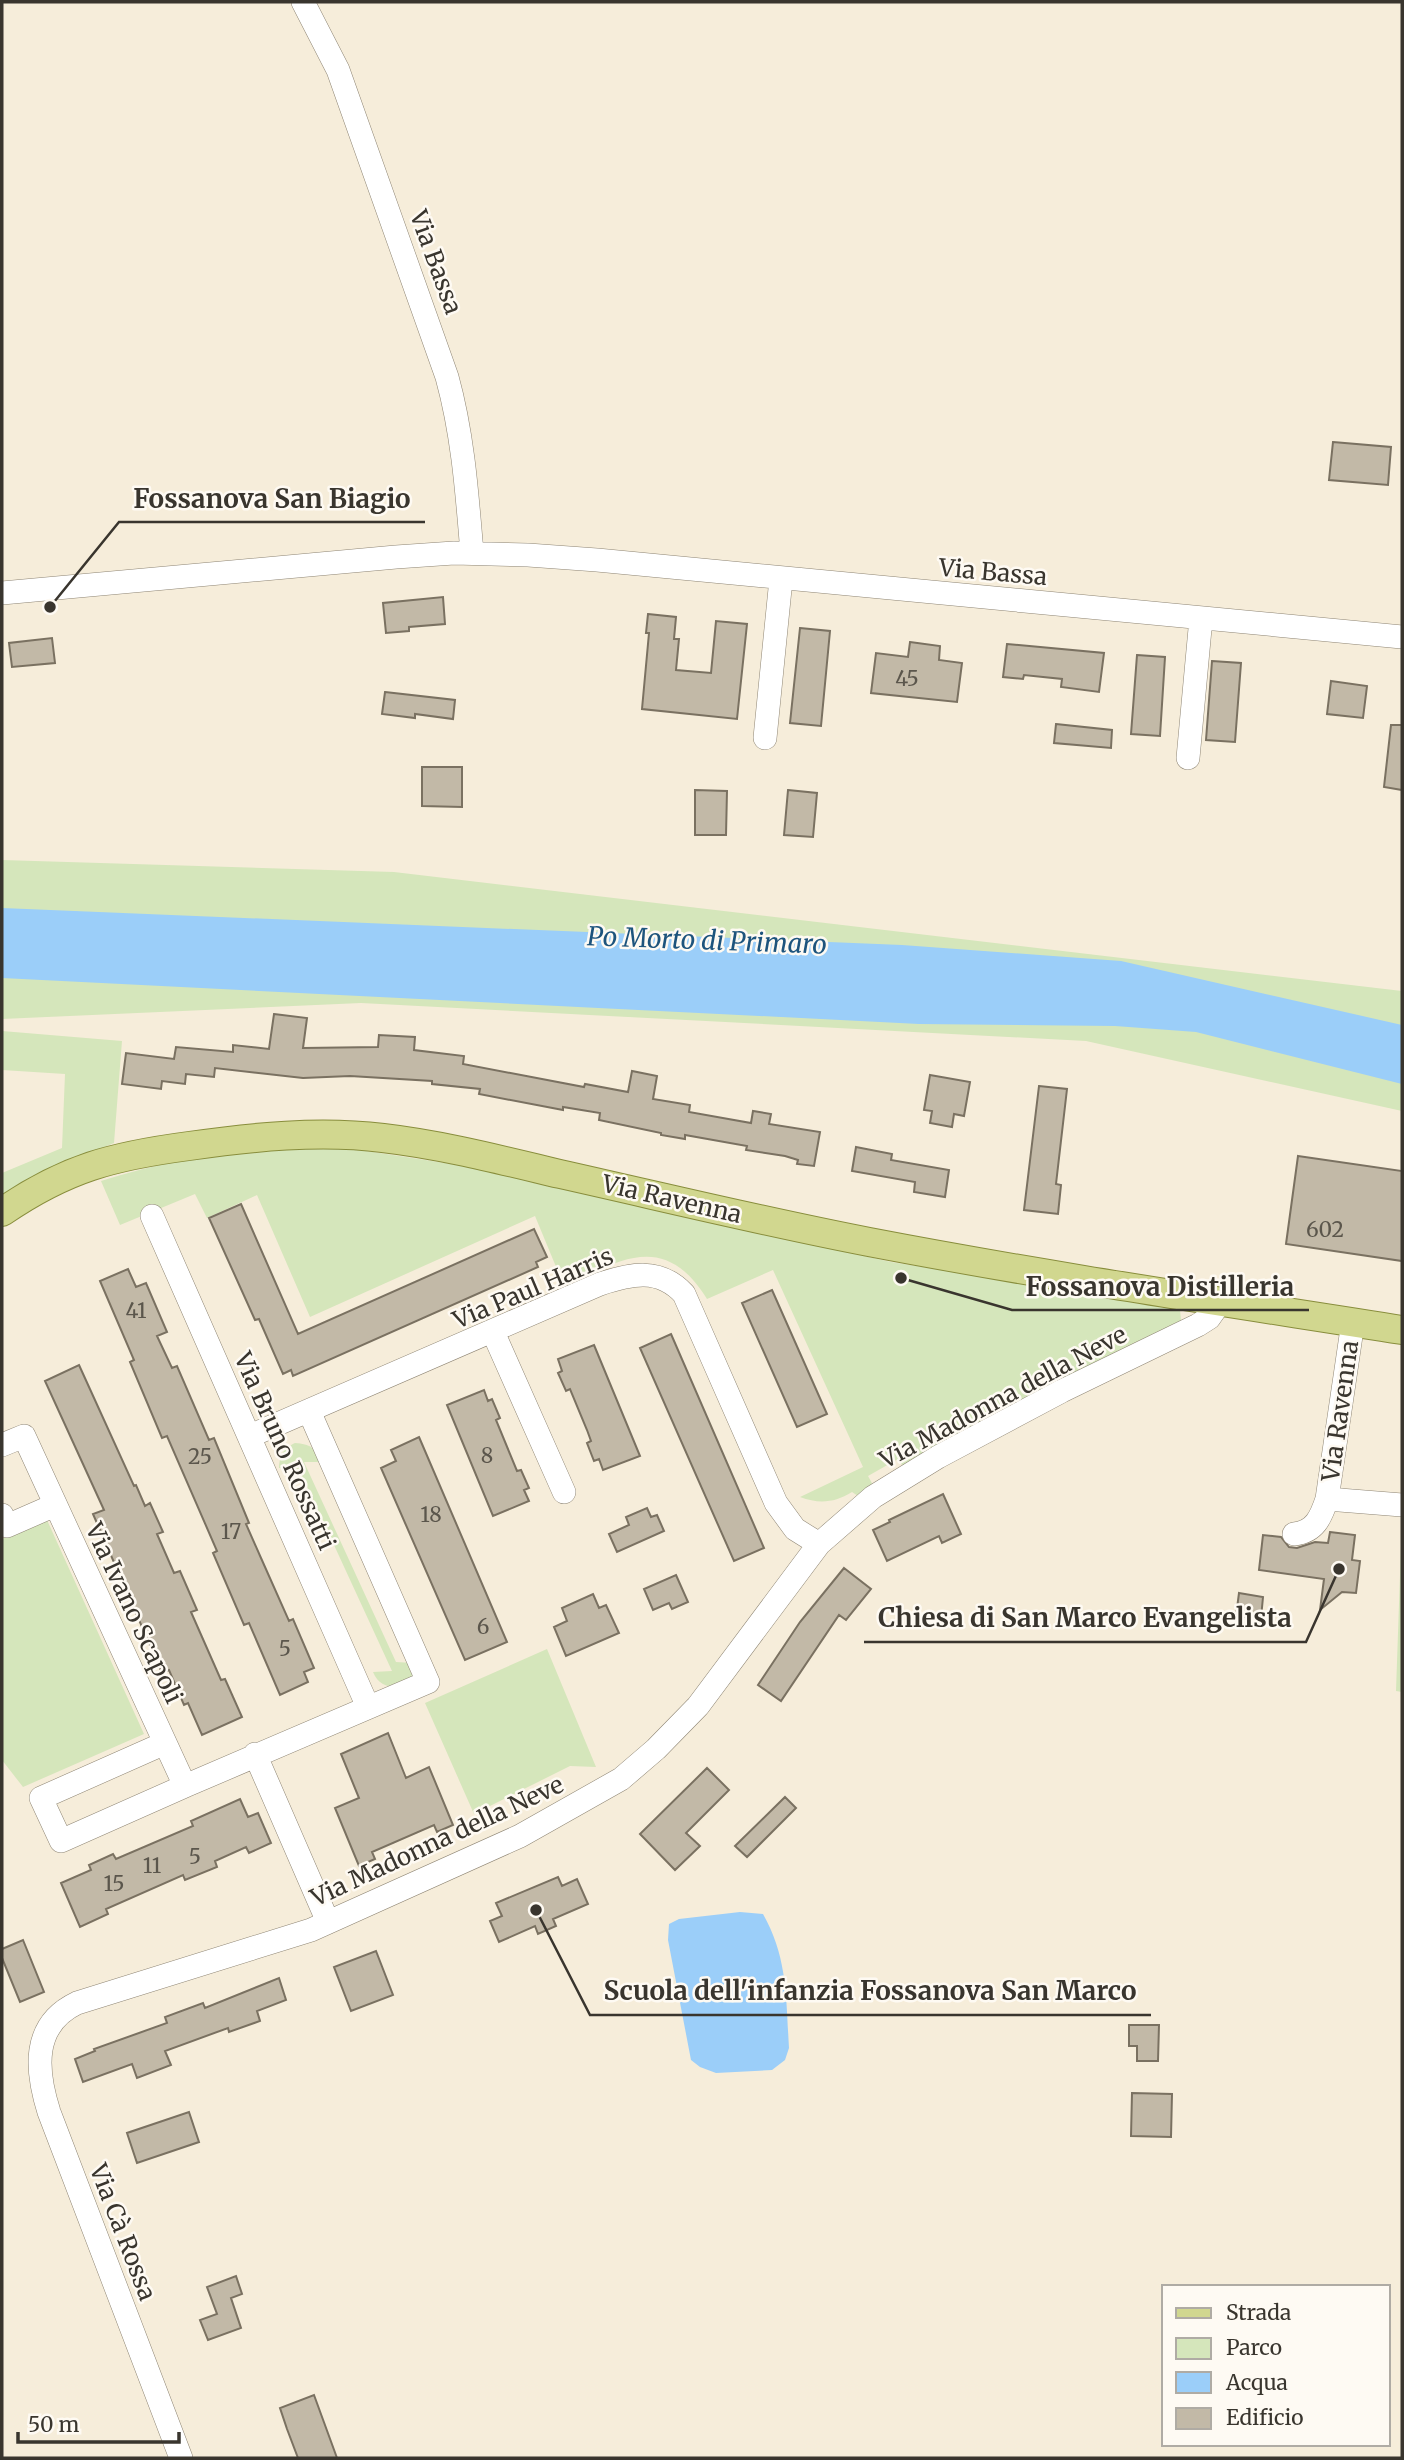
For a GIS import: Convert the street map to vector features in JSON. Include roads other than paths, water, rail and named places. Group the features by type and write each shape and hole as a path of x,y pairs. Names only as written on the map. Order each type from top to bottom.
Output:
{"main road":[{"name":"Via Ravenna","path":"2,1212 29,1193 88,1165 143,1152 270,1136 334,1135 382,1138 480,1156 876,1244 979,1263 1402,1330"}],"street":[{"name":"Via Bassa","path":"303,2 338,70 444,366 458,415 472,554"},
{"name":"Via Bassa","path":"2,593 396,557 472,554 597,560 1402,637"},
{"path":"765,738 780,579"},
{"path":"1188,758 1200,618"},
{"name":"Via Bruno Rossatti","path":"152,1216 368,1707"},
{"name":"Via Paul Harris","path":"250,1436 600,1284 628,1275 647,1273 674,1284 684,1294 776,1503 795,1529 820,1544"},
{"name":"Via Madonna della Neve","path":"52,2021 77,2003 282,1941 328,1922 520,1836 621,1779 656,1749 698,1706 820,1544 873,1497 904,1477 1062,1391 1198,1325 1209,1318 1221,1301"},
{"name":"Via Ravenna","path":"1294,1534 1302,1533 1316,1524 1327,1499 1353,1322"},
{"path":"493,1332 564,1492"},
{"name":"Via Bruno Rossatti","path":"255,1754 428,1682 309,1411"},
{"name":"Via Ivano Scapoli","path":"2,1446 24,1436 185,1786"},
{"name":"Via Ravenna","path":"1327,1499 1402,1505"},
{"name":"Via Ivano Scapoli","path":"2,1515 7,1526 55,1505"},
{"name":"Via Ivano Scapoli","path":"165,1743 41,1798 61,1841 255,1754"},
{"path":"255,1754 328,1922"},
{"name":"Via Cà Rossa","path":"52,2021 45,2036 39,2064 40,2084 181,2458"}],"water":[{"name":"Po Morto di Primaro","path":"2,908 902,945 1121,961 1402,1025 1402,1084 1196,1032 1115,1026 919,1024 2,978"},
{"path":"740,1912 763,1914 771,1930 784,1979 789,2048 785,2060 772,2070 716,2073 691,2060 668,1940 669,1924 679,1919"}],"place":[{"name":"Fossanova San Biagio","path":"50,607"},
{"name":"Fossanova Distilleria","path":"901,1278"},
{"name":"Chiesa di San Marco Evangelista","path":"1339,1569"},
{"name":"Scuola dell'infanzia Fossanova San Marco","path":"536,1910"}]}
